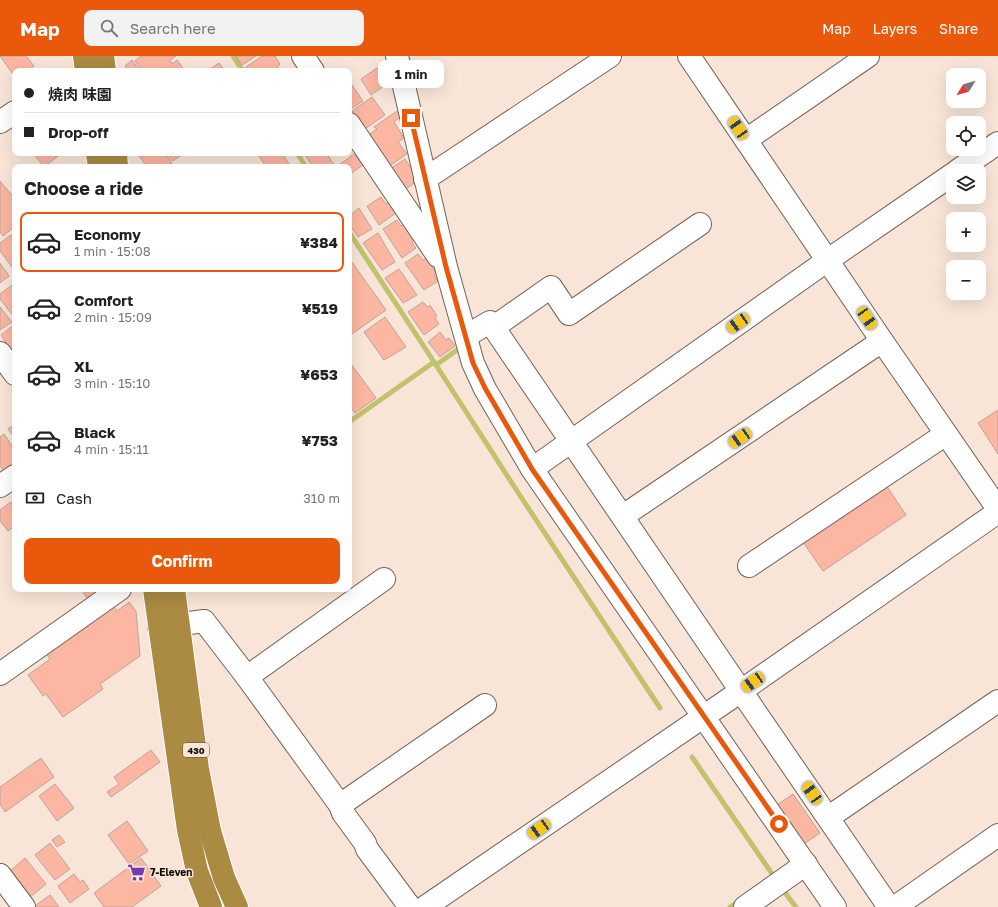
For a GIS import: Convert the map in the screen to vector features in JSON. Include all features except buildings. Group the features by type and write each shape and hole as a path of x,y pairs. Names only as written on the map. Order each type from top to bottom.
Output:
{"highway":[{"path":"88,62 99,68"},
{"name":"430","path":"155,592 169,625 210,831 224,878 237,907"},
{"name":"430","path":"174,592 169,625 188,830 197,871 211,907"}],"street":[{"path":"303,56 311,68"},
{"path":"397,56 446,267 473,363 485,388 532,469 835,907"},
{"path":"425,179 610,56"},
{"path":"689,56 998,509"},
{"path":"746,140 868,56"},
{"path":"0,122 12,114"},
{"path":"352,128 446,267"},
{"path":"967,164 998,143"},
{"path":"532,469 566,440 946,179"},
{"path":"494,327 550,287 569,314 700,224"},
{"path":"466,336 490,322 494,327 566,440 623,516 889,907"},
{"path":"623,516 882,341"},
{"path":"0,353 12,370"},
{"path":"749,566 946,434"},
{"path":"0,486 12,478"},
{"path":"425,907 741,691 998,512"},
{"path":"248,677 384,579"},
{"path":"0,674 116,592"},
{"path":"169,625 204,621 248,677 340,805 343,813 367,848 410,907"},
{"path":"829,817 998,701"},
{"path":"340,805 485,705"},
{"path":"894,907 998,835"},
{"path":"745,907 806,864"},
{"path":"0,875 24,907"}],"waterway":[{"path":"233,56 241,68"},
{"path":"299,156 304,164"},
{"path":"352,237 660,708"},
{"path":"436,365 457,350"},
{"path":"352,420 434,362"},
{"path":"692,757 775,878"},
{"path":"783,890 796,907"},
{"path":"730,907 739,901"}],"place":[{"name":"7-Eleven","path":"137,872"}],"route":[{"path":"411,118 446,267 473,363 485,388 532,469 703,717 779,824"}]}
